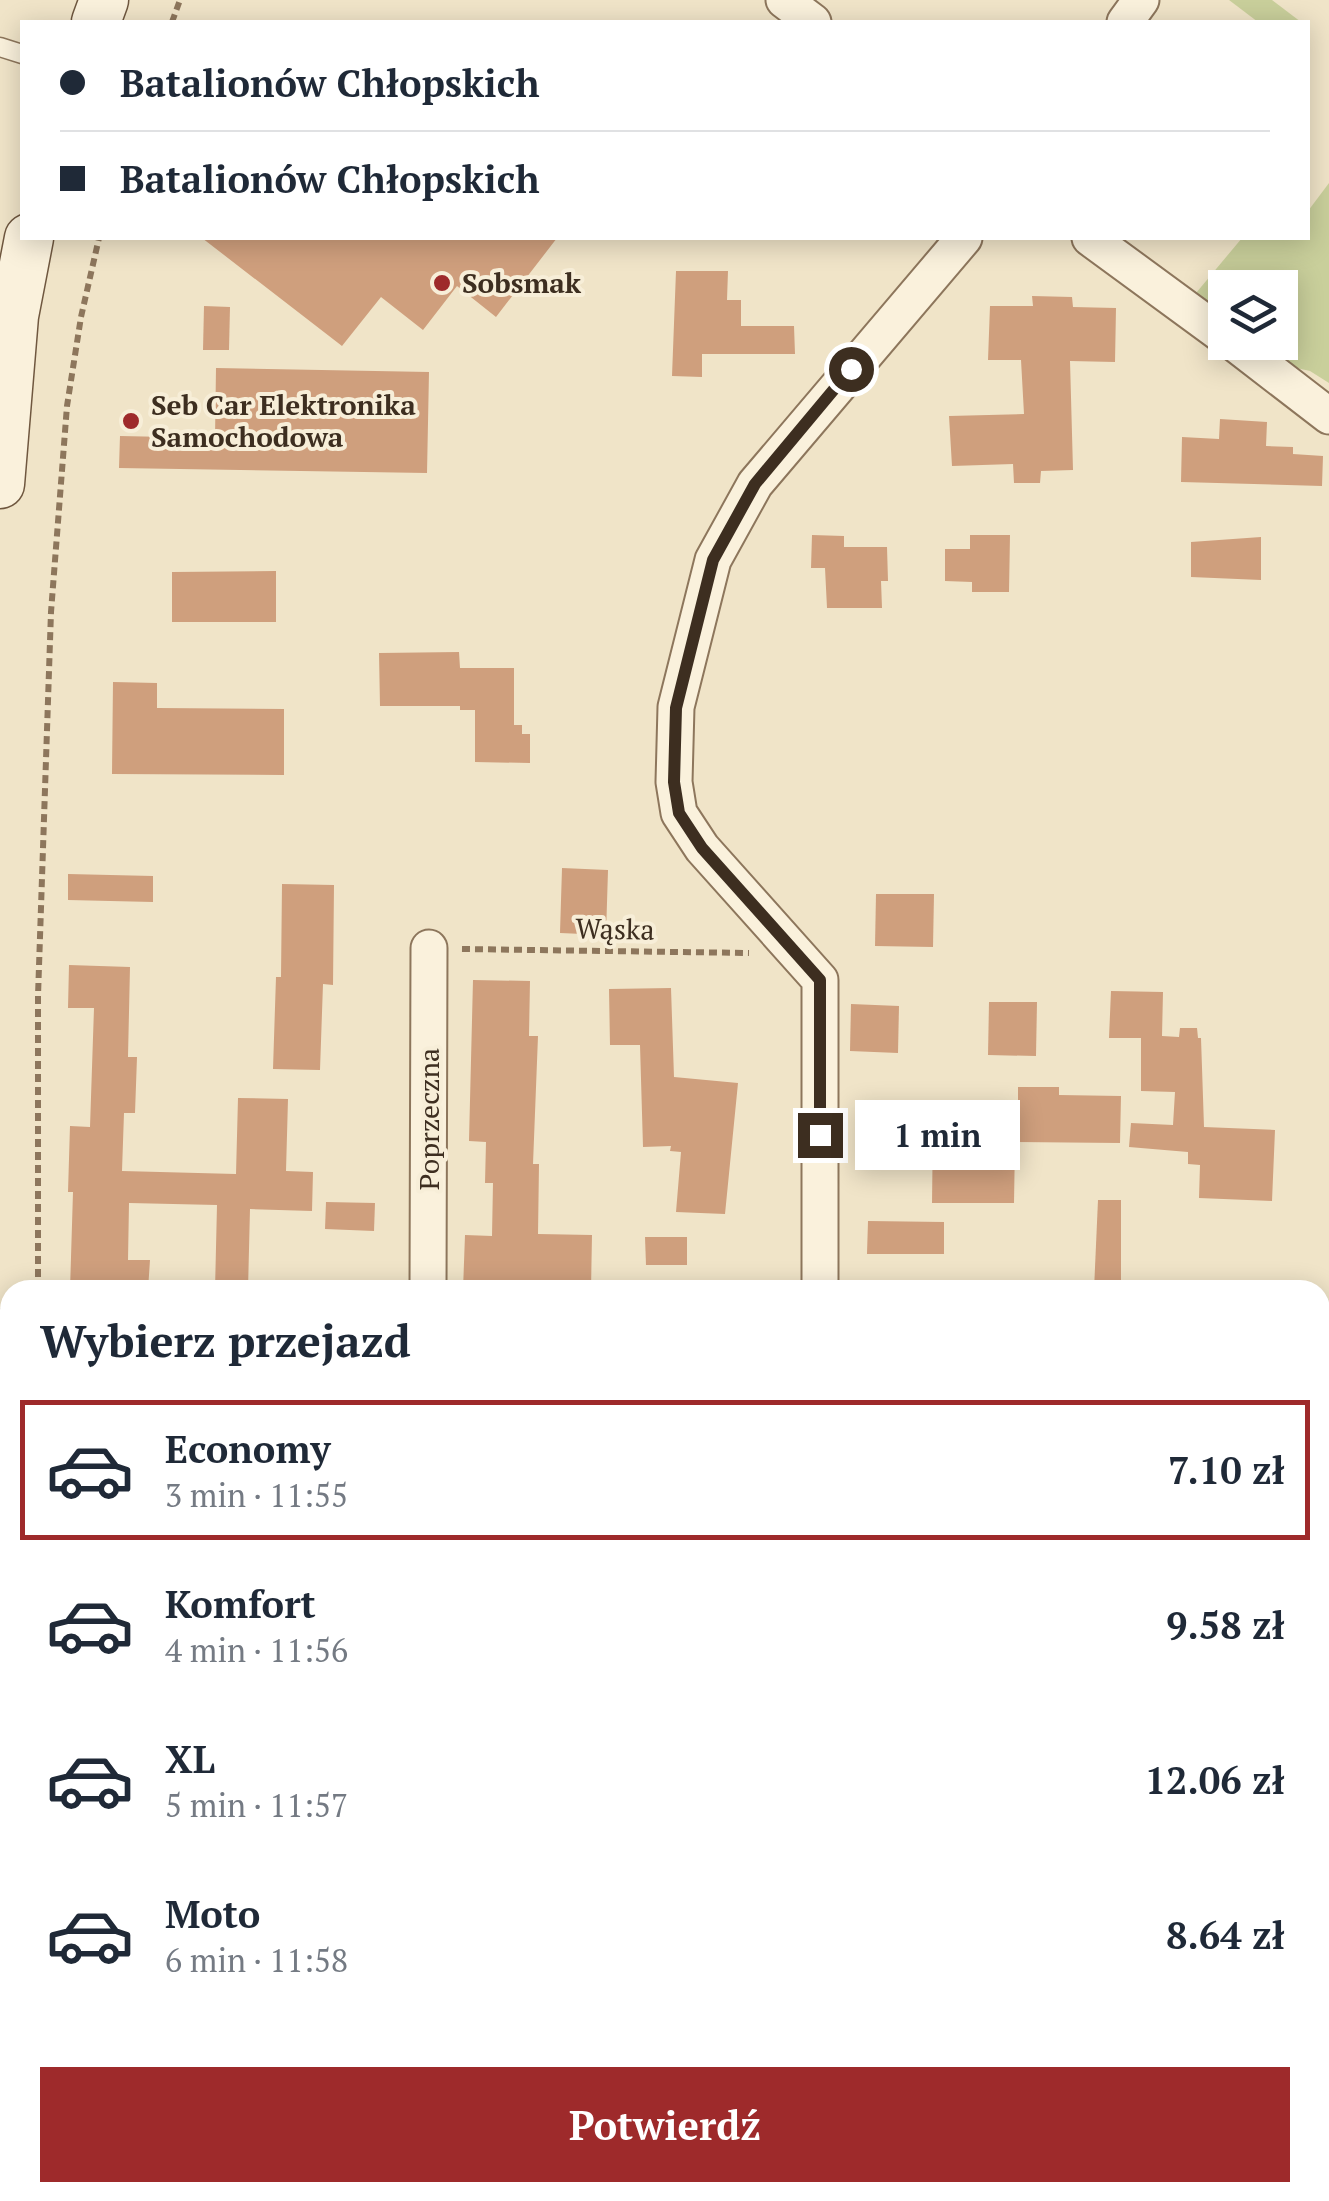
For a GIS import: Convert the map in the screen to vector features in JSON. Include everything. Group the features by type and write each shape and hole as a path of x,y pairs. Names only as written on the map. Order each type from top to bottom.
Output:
{"main road":[{"path":"0,484 14,316 29,240"},
{"path":"0,1334 0,1615"}],"street":[{"path":"784,0 810,20"},
{"path":"820,1280 820,980 702,848 679,813 674,782 676,708 713,560 755,484 962,240"},
{"path":"1093,240 1208,325"},
{"path":"1256,360 1329,416"},
{"name":"Poprzeczna","path":"428,1280 429,948"}],"path":[{"path":"38,1280 38,996 51,612 67,406 99,240"},
{"name":"Wąska","path":"429,948 800,954"}],"green space":[{"path":"1229,0 1272,0 1298,20 1255,20"},
{"path":"1329,183 1329,383 1282,360 1298,360 1298,270 1215,270 1240,240 1310,240 1310,208"},
{"path":"1208,279 1208,312 1191,299"}],"building":[{"name":"Sobsmak","path":"205,240 555,240 496,317 457,286 423,330 381,297 342,346"},
{"path":"676,271 728,271 727,300 741,300 741,326 794,326 795,354 702,354 702,377 672,376"},
{"path":"1032,296 1072,297 1073,307 1116,308 1115,362 1070,361 1073,470 1041,471 1040,483 1014,483 1013,464 952,466 949,416 1024,414 1021,360 988,360 990,306 1033,306"},
{"path":"204,306 230,307 229,350 203,350"},
{"path":"216,368 429,372 427,473 119,468 120,436 215,438"},
{"path":"1220,419 1267,422 1266,446 1293,447 1293,454 1323,456 1322,486 1181,482 1182,437 1219,439"},
{"path":"812,535 844,536 844,547 887,547 888,581 881,581 882,608 827,608 825,568 811,568"},
{"path":"970,535 1010,535 1009,592 972,592 972,582 945,581 945,549 970,549"},
{"path":"1261,537 1261,580 1191,577 1191,542"},
{"path":"276,571 276,622 172,622 172,572"},
{"path":"459,652 460,668 514,668 514,725 522,725 522,734 530,734 530,763 475,762 475,710 460,710 460,706 380,706 379,653"},
{"path":"113,682 157,683 157,708 284,709 284,775 112,774"},
{"path":"562,868 608,870 606,935 560,933"},
{"path":"68,874 153,876 153,902 68,900"},
{"path":"282,884 334,885 333,985 323,984 320,1070 273,1069 276,977 281,977"},
{"path":"876,894 934,894 933,947 875,946"},
{"path":"69,965 130,967 128,1057 137,1057 135,1113 124,1113 122,1171 236,1174 238,1098 288,1099 286,1171 313,1172 312,1211 250,1209 248,1280 215,1280 217,1205 129,1203 128,1260 150,1260 149,1280 70,1280 70,1126 90,1127 94,1008 68,1008"},
{"path":"473,980 530,981 529,1036 538,1036 533,1164 539,1164 538,1234 592,1235 591,1280 463,1280 465,1235 492,1236 493,1183 485,1183 486,1142 469,1141"},
{"path":"671,988 674,1077 738,1083 725,1214 676,1212 681,1152 670,1151 671,1146 643,1147 640,1045 610,1045 609,989"},
{"path":"1111,991 1163,992 1162,1036 1179,1037 1180,1028 1197,1028 1201,1038 1204,1127 1275,1130 1272,1201 1199,1198 1200,1165 1188,1164 1188,1152 1129,1147 1131,1123 1173,1125 1175,1092 1141,1091 1141,1038 1109,1038"},
{"path":"989,1002 1037,1002 1036,1056 988,1055"},
{"path":"851,1004 899,1006 898,1053 850,1051"},
{"path":"1018,1087 1059,1087 1059,1095 1121,1096 1120,1143 1015,1142 1014,1203 932,1203 933,1123 956,1124 957,1109 1018,1110"},
{"path":"1098,1200 1121,1200 1121,1280 1094,1280"},
{"path":"326,1202 375,1203 374,1231 325,1229"},
{"path":"868,1221 944,1222 944,1254 867,1254"},
{"path":"645,1237 687,1237 687,1265 646,1265"}],"place":[{"name":"Sobsmak","path":"442,283"},
{"name":"Seb Car Elektronika Samochodowa","path":"131,421"}],"route":[{"path":"820,1135 820,980 702,848 679,813 674,782 676,708 713,560 755,484 851,369"}]}
